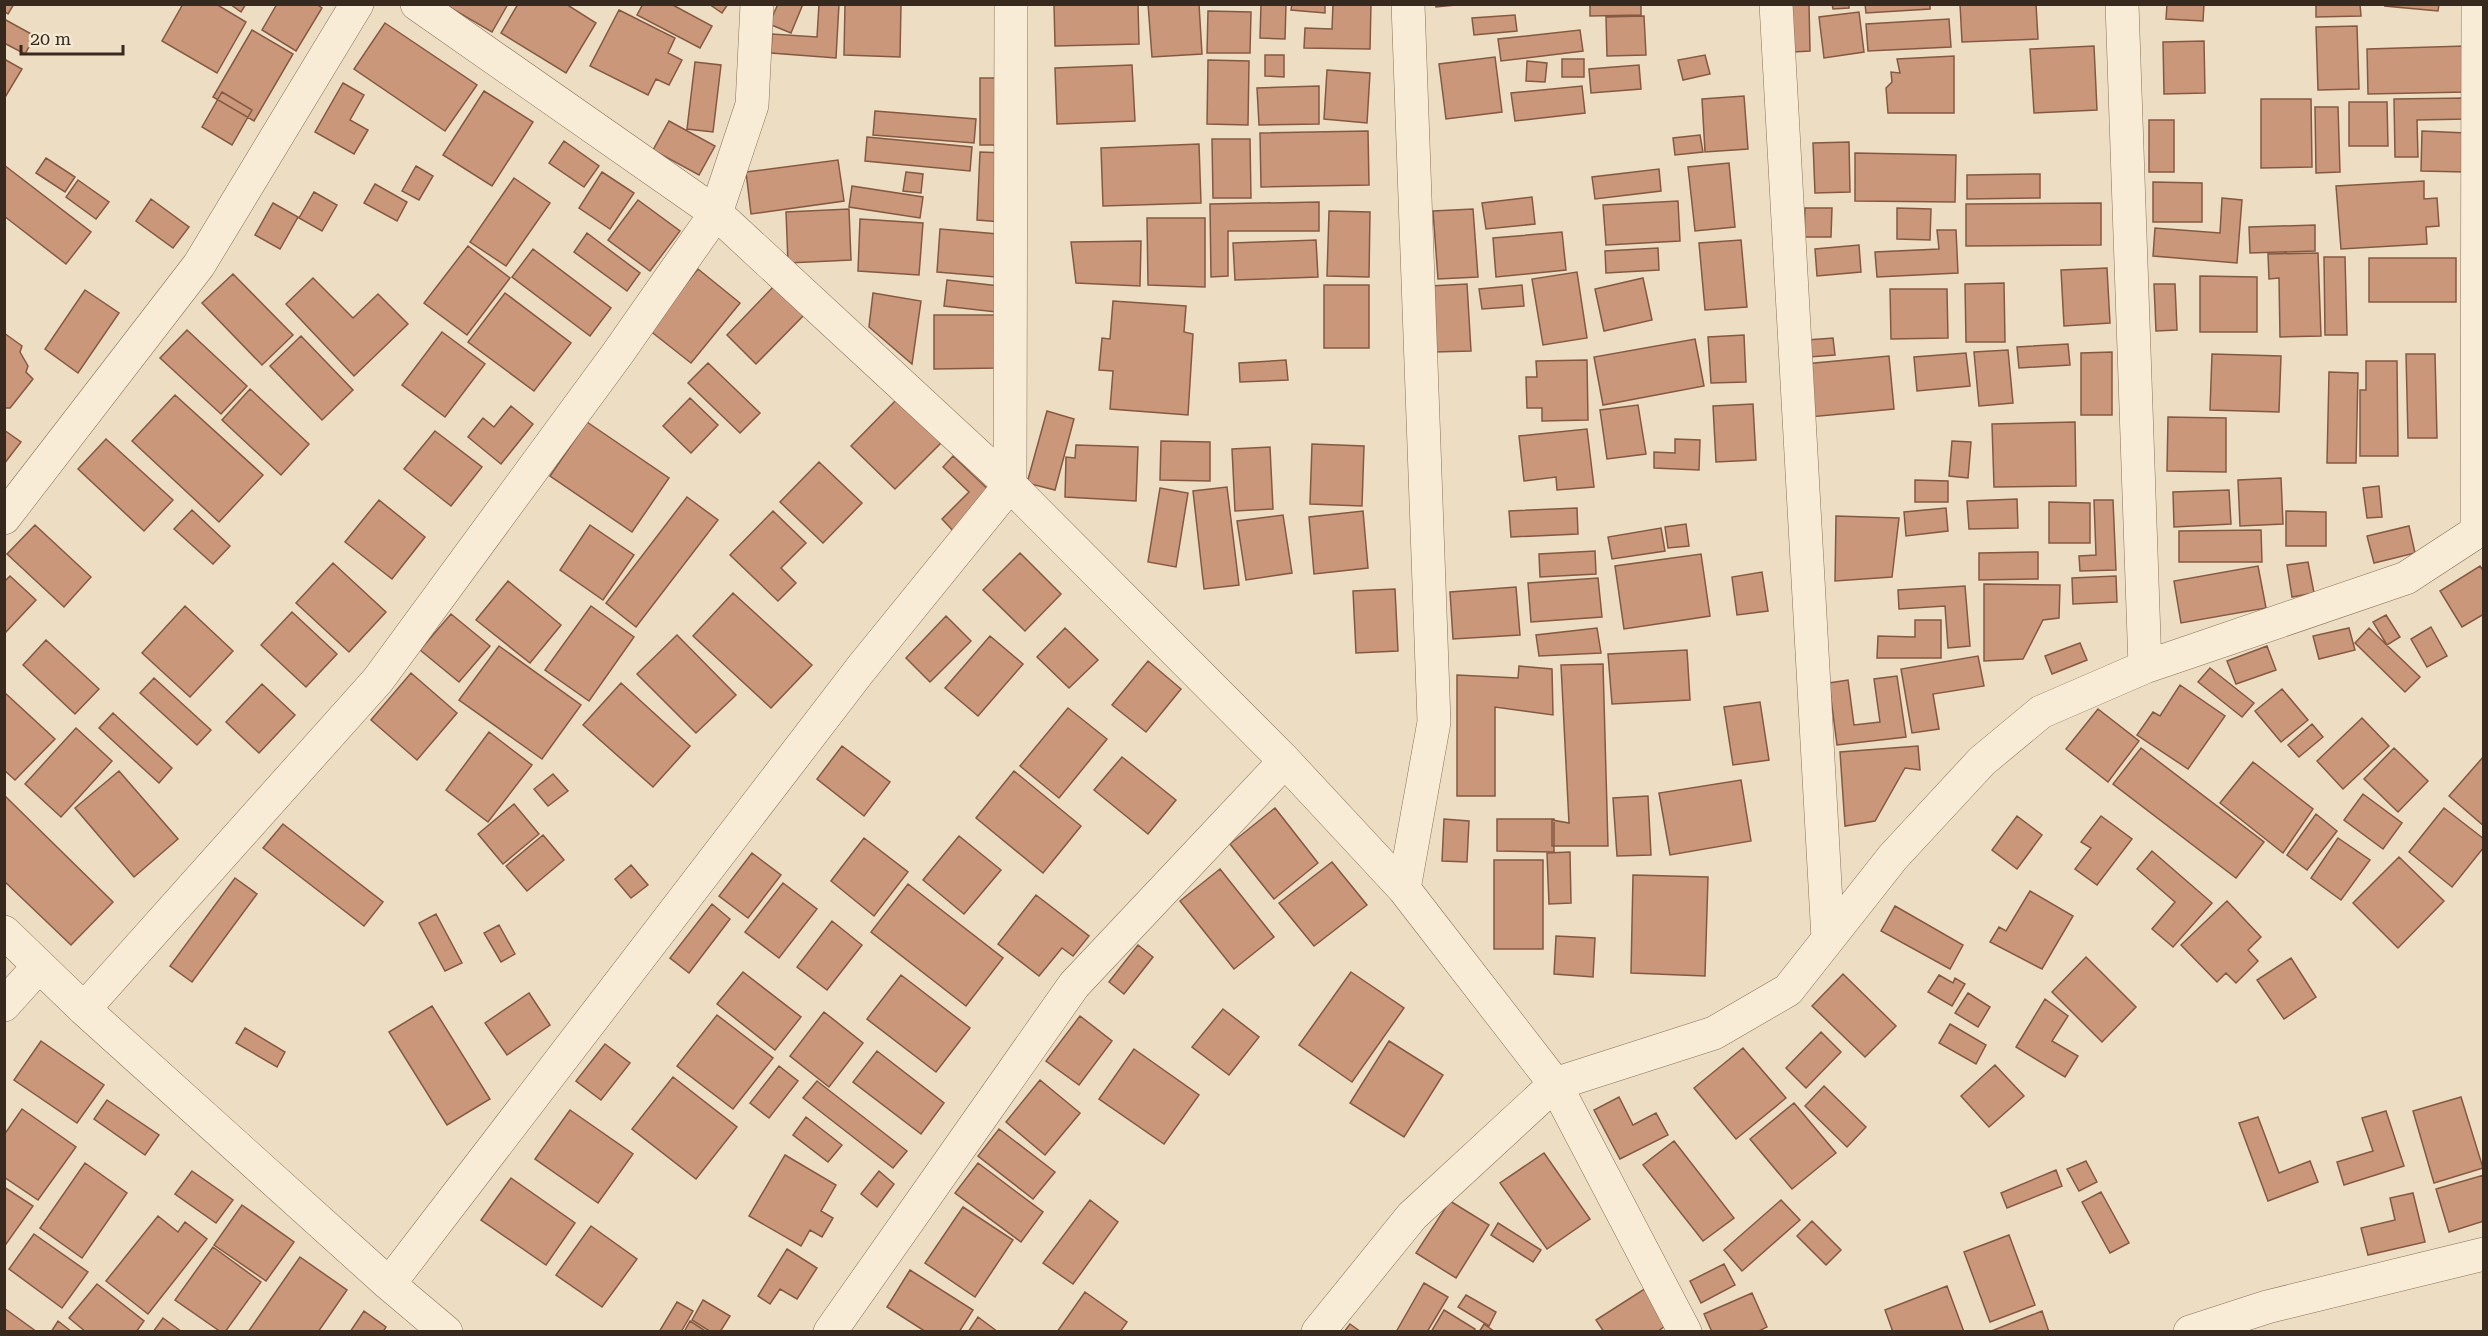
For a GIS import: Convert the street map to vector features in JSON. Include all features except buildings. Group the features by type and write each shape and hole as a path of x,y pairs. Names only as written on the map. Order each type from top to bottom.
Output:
{"street":[{"path":"4,518 200,265 357,4"},
{"path":"417,4 716,213 1010,485 1285,761 1404,890 1555,1084 1685,1332"},
{"path":"84,1009 378,680 618,353 716,213 752,105 757,4"},
{"path":"389,1284 853,679 1010,485 1011,4"},
{"path":"1404,890 1434,723 1408,4"},
{"path":"1776,4 1828,939"},
{"path":"2122,4 2145,666"},
{"path":"1318,1332 1412,1216 1555,1084 1714,1034 1788,990 1893,857 1982,761 2041,712 2145,666 2406,578 2480,529 2478,4"},
{"path":"830,1332 1074,985 1285,761"},
{"path":"4,932 84,1009 389,1284 446,1332"},
{"path":"4,1005 39,966"},
{"path":"2190,1332 2267,1307 2484,1254"}]}
